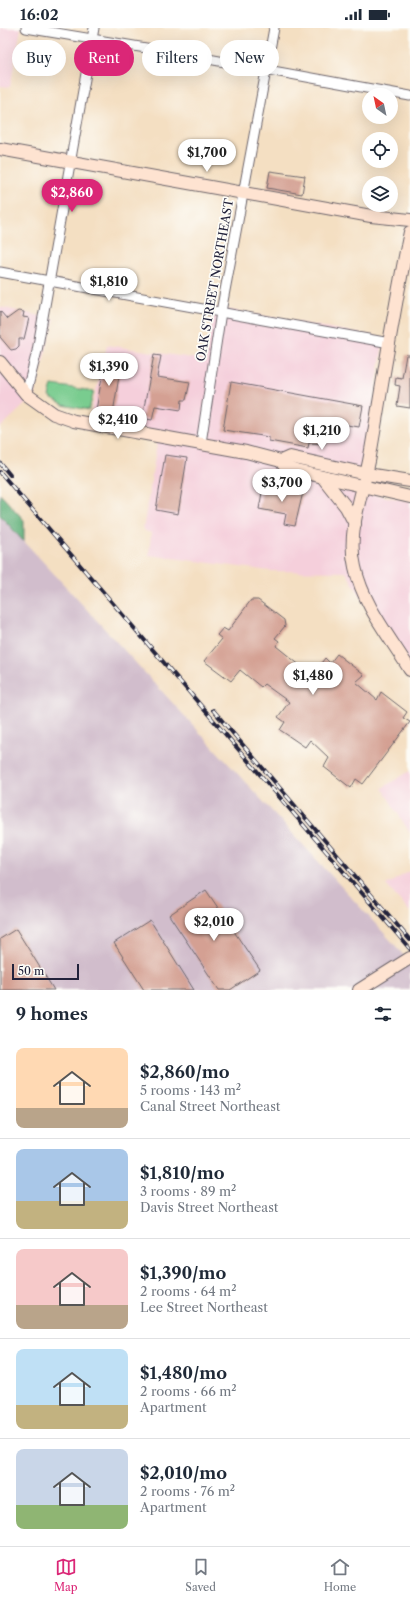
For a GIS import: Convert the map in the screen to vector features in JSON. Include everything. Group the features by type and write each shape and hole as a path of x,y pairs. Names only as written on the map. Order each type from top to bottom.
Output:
{"street":[{"path":"26,28 220,62"},
{"path":"26,394 37,351 94,28"},
{"name":"OAK STREET NORTHEAST","path":"272,40 274,28"},
{"path":"279,72 410,96"},
{"name":"OAK STREET NORTHEAST","path":"201,443 221,312 265,76"},
{"path":"0,149 371,216 410,220"},
{"path":"410,232 401,272 367,474 355,524 354,565 360,588 410,670"},
{"path":"0,272 390,343"},
{"path":"0,362 26,394 54,414 74,420 201,443 281,461 290,457 367,474 410,481"},
{"path":"281,461 285,467 324,479 410,497"},
{"path":"324,479 346,507 355,524"},
{"path":"359,990 410,958"}],"shaded area":[{"path":"0,28 21,28 19,40 12,40 12,76 10,87 0,86"},
{"path":"0,307 54,319 34,396 0,428"},
{"path":"214,307 384,338 359,492 410,501 410,678 346,572 270,571 149,555 151,533 143,530 159,432 89,420 107,345 205,360"},
{"path":"0,515 394,944 410,963 410,990 0,990"},
{"path":"410,771 410,833 382,788"},
{"path":"410,871 410,912 386,885"}],"green space":[{"path":"52,385 94,391 89,410 63,405 49,397"},
{"path":"0,494 24,520 24,542 0,515"}],"building":[{"path":"270,171 305,176 302,194 267,188"},
{"path":"0,311 7,319 18,311 24,312 23,317 29,318 24,339 19,339 19,346 16,349 11,350 0,337"},
{"path":"154,355 161,356 157,377 190,382 186,400 182,400 181,410 155,406 152,420 142,418"},
{"path":"406,355 410,355 410,408 397,406 400,386 395,385 396,377 402,378"},
{"path":"105,361 121,364 113,413 96,410"},
{"path":"231,382 363,406 359,427 329,422 325,444 309,443 308,448 269,441 269,437 223,430"},
{"path":"165,455 187,458 178,514 156,510"},
{"path":"263,487 280,491 281,487 303,492 295,526 284,524 286,514 259,509"},
{"path":"251,600 258,600 284,620 285,626 275,638 279,641 276,646 312,675 325,658 330,663 337,654 364,675 356,682 377,700 381,692 407,712 403,718 410,722 363,784 356,779 351,788 324,767 329,758 310,740 305,747 280,730 285,722 278,717 289,702 264,684 261,687 240,670 231,681 204,661 222,639 217,635 223,628 228,631"},
{"path":"206,890 260,970 230,990 219,990 169,915"},
{"path":"150,920 194,990 144,990 114,943"},
{"path":"16,929 54,990 0,990 0,939"}],"railway":[{"path":"0,463 10,475"},
{"path":"0,472 410,949"},
{"path":"213,710 410,940"}]}
